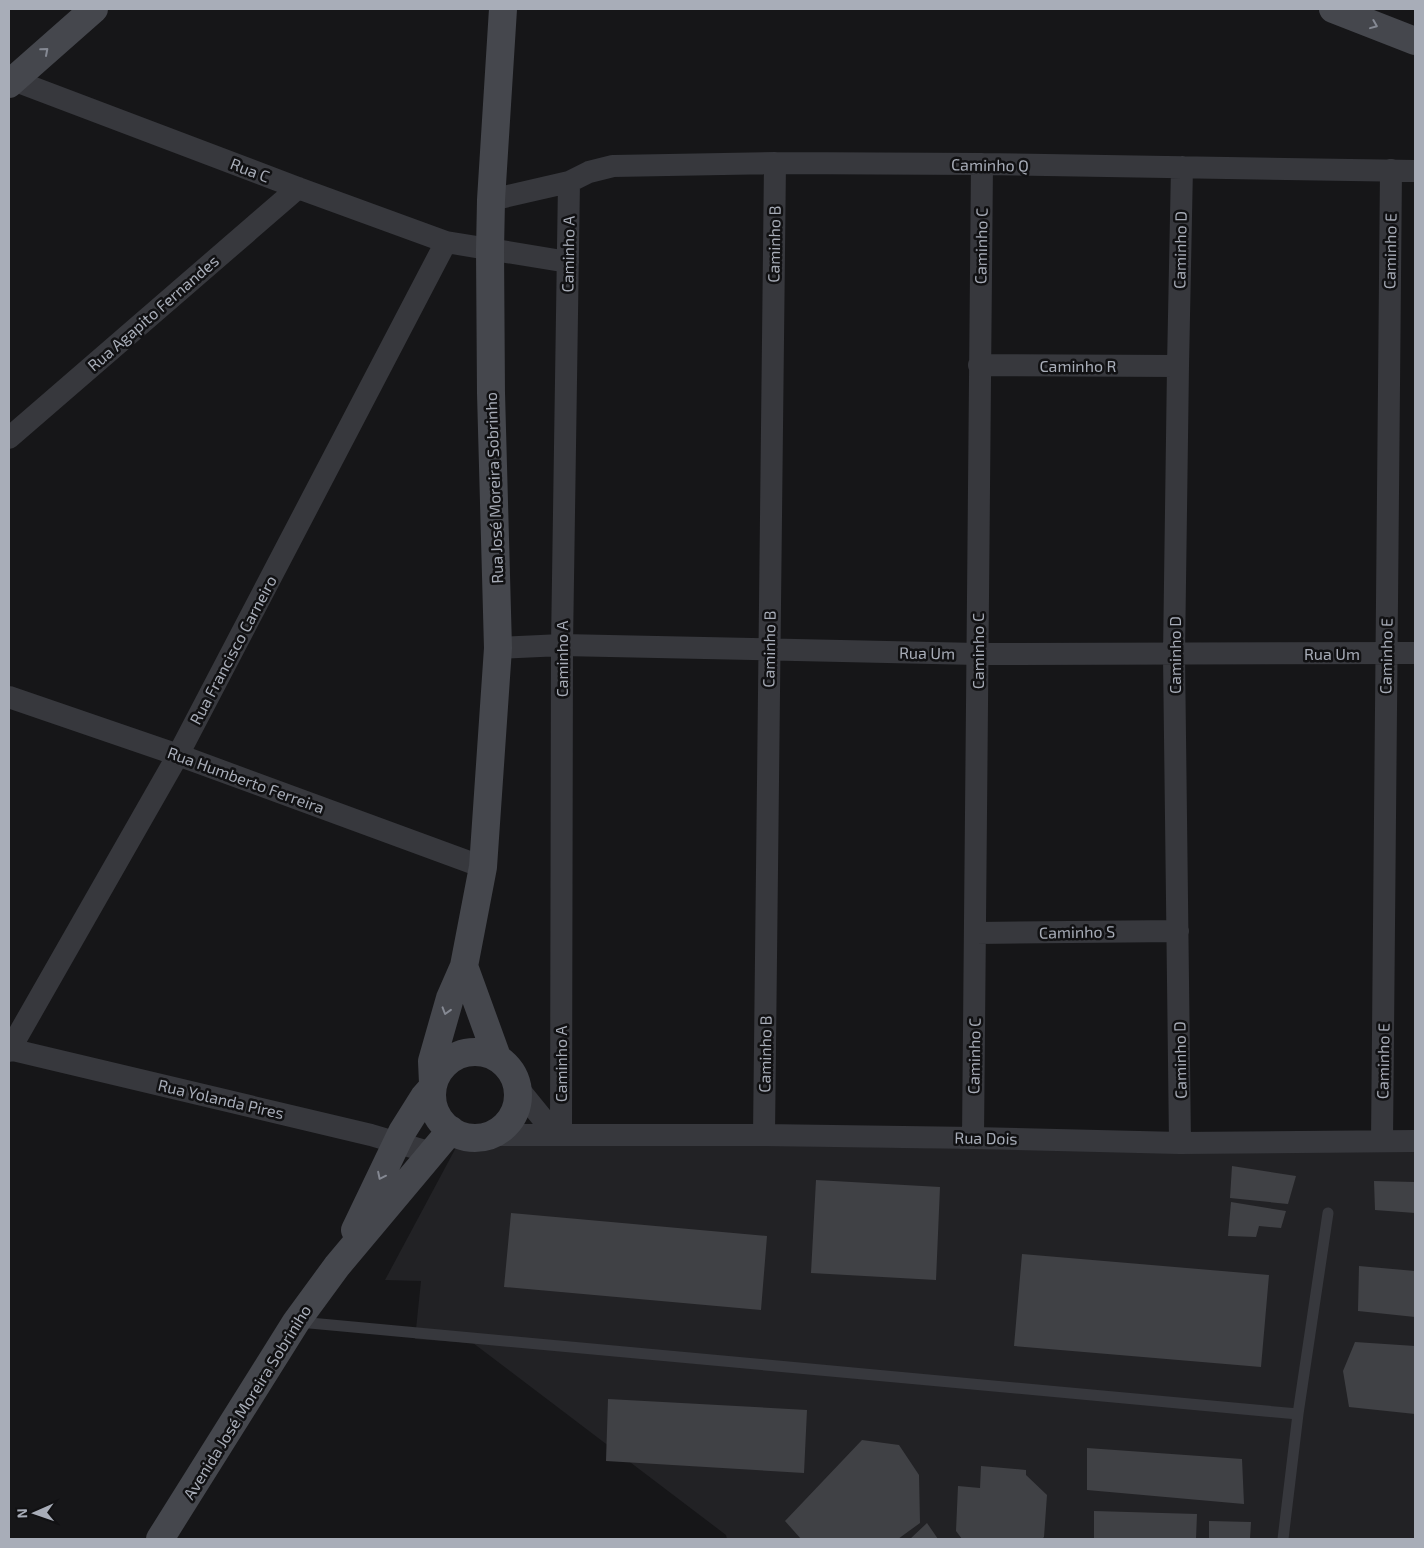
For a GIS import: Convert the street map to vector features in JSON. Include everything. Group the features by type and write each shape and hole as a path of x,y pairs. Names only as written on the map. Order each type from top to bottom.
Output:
{"street":[{"path":"11,82 94,9"},
{"name":"Rua José Moreira Sobrinho","path":"432,1086 432,1061 450,998 464,966 483,866 498,648 490,393 490,250 491,200 503,9"},
{"path":"1332,9 1415,41"},
{"name":"Rua C","path":"11,82 446,242 568,262"},
{"name":"Caminho Q","path":"491,200 569,182 589,172 613,166 775,163 982,164 1415,170"},
{"name":"Caminho B","path":"764,1135 775,163"},
{"name":"Caminho C","path":"973,1138 982,164"},
{"name":"Caminho D","path":"1180,1143 1174,655 1182,167"},
{"name":"Caminho E","path":"1382,1141 1391,170"},
{"name":"Caminho A","path":"558,1135 562,645 569,182"},
{"name":"Rua Agapito Fernandes","path":"9,438 298,188"},
{"name":"Rua Francisco Carneiro","path":"9,1050 178,755 446,242"},
{"name":"Caminho R","path":"979,365 1178,366"},
{"name":"Rua Um","path":"498,648 562,645 978,654 1415,653"},
{"name":"Rua Humberto Ferreira","path":"9,697 178,755 483,866"},
{"name":"Caminho S","path":"976,933 1178,931"},
{"path":"464,966 497,1057"},
{"name":"Rua Yolanda Pires","path":"9,1050 397,1142 432,1153"},
{"path":"466,1052 482,1052 497,1057 507,1065 517,1087 518,1102 513,1116 504,1127 492,1135 474,1139 456,1135 438,1119 432,1104 432,1086 440,1069 452,1058 466,1052"},
{"name":"Avenida José Moreira Sobriniho","path":"337,1266 397,1142 432,1086"},
{"path":"517,1087 558,1135"},
{"name":"Avenida José Moreira Sobriniho","path":"160,1539 296,1322 337,1266 451,1130"},
{"name":"Rua Dois","path":"492,1135 764,1135 1180,1143 1415,1141"}],"lane":[{"path":"1283,1539 1298,1414 1328,1213"},
{"path":"296,1322 1298,1414"}],"shaded area":[{"path":"460,1140 1048,1150 1415,1149 1415,1539 727,1539 726,1535 473,1343 415,1339 421,1281 385,1280"}],"building":[{"path":"1232,1166 1296,1176 1288,1204 1230,1198"},
{"path":"816,1180 940,1187 936,1280 811,1273"},
{"path":"1374,1181 1415,1182 1415,1213 1375,1210"},
{"path":"1231,1202 1286,1211 1281,1228 1259,1226 1256,1237 1228,1236"},
{"path":"511,1213 767,1236 761,1310 504,1287"},
{"path":"1022,1254 1269,1275 1261,1367 1014,1346"},
{"path":"1359,1266 1415,1271 1415,1317 1358,1311"},
{"path":"1355,1342 1415,1346 1415,1414 1349,1407 1343,1371"},
{"path":"608,1399 807,1410 804,1473 606,1461"},
{"path":"862,1440 899,1445 919,1475 920,1523 898,1539 801,1539 785,1521"},
{"path":"1087,1448 1242,1459 1244,1504 1087,1490"},
{"path":"981,1466 1026,1470 1026,1475 1047,1495 1044,1537 1042,1539 962,1539 956,1531 958,1486 980,1488"},
{"path":"1094,1511 1197,1514 1196,1539 1094,1539"},
{"path":"1209,1521 1251,1522 1250,1539 1209,1539"},
{"path":"927,1523 938,1539 910,1539"}]}
